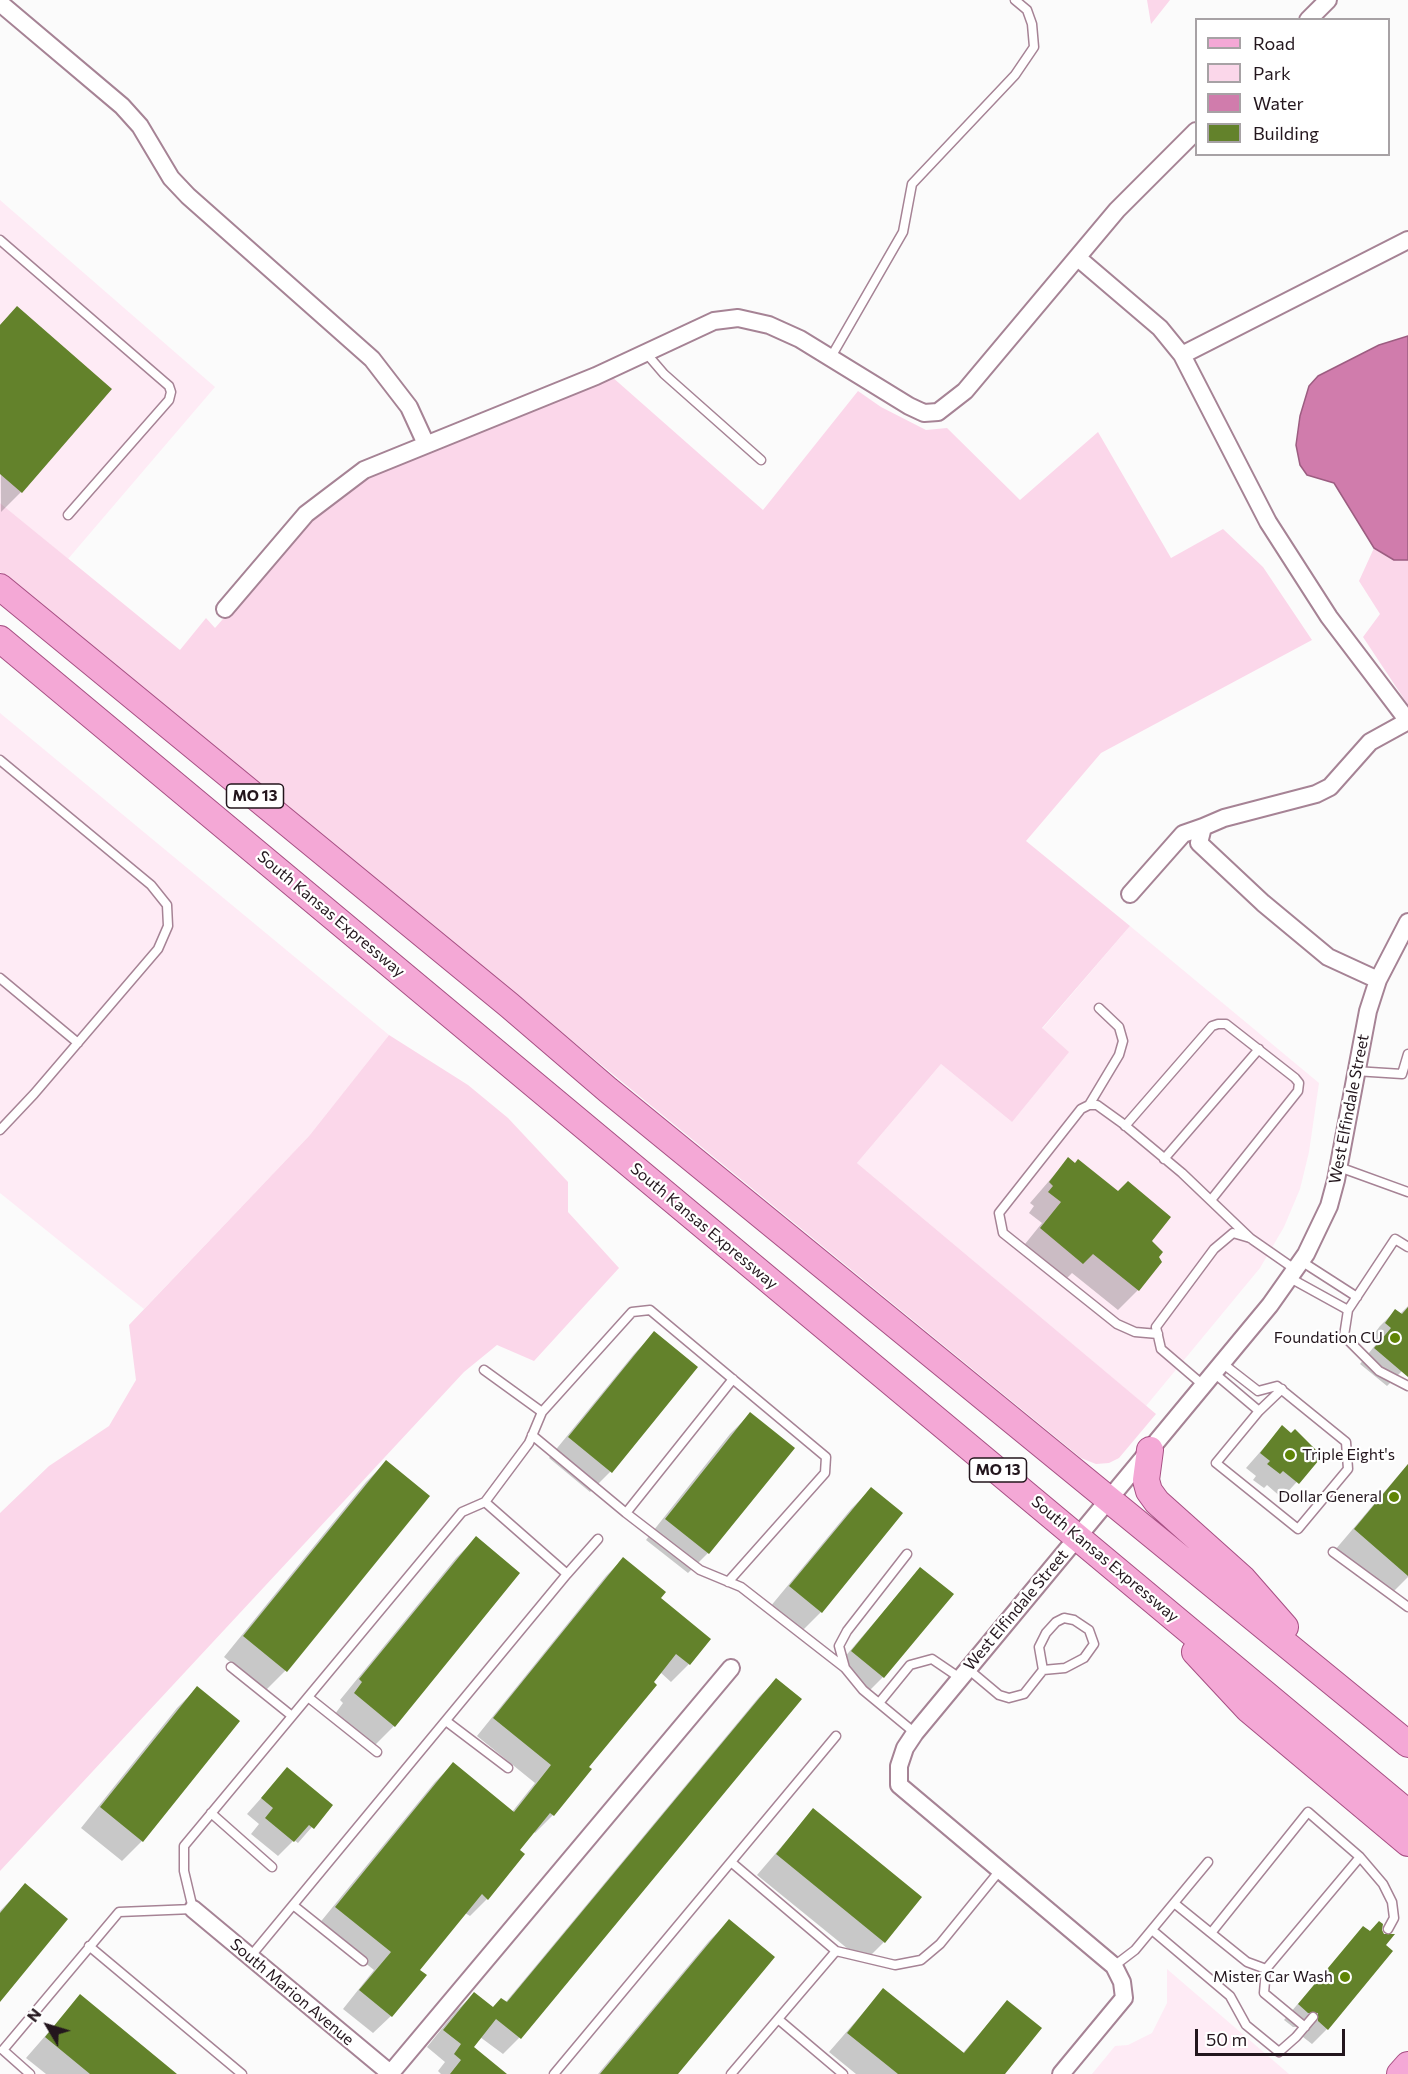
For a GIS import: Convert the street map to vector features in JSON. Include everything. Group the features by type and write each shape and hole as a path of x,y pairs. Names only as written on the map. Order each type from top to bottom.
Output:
{"main road":[{"name":"MO 13","path":"0,587 509,1005 608,1090 1408,1744"},
{"name":"South Kansas Expressway","path":"0,639 1408,1812"},
{"path":"1150,1450 1146,1480 1157,1502 1243,1579 1319,1669"},
{"path":"1149,1596 1248,1709 1408,1843"},
{"path":"1400,2074 1408,2065"}],"street":[{"path":"1310,18 1328,0"},
{"path":"0,3 122,106 140,126 171,178 188,196 372,359 410,407 426,444"},
{"path":"225,609 306,514 364,470 596,376 714,321 738,318 769,325 831,357 909,406 924,413 938,412 965,391 1117,210 1195,133"},
{"path":"1182,355 1408,240"},
{"path":"1078,258 1160,328 1182,355 1268,522 1329,616 1408,721 1370,742 1330,787 1316,794 1224,818 1183,834 1130,894"},
{"path":"1203,827 1200,843 1263,903 1328,957 1378,980"},
{"name":"West Elfindale Street","path":"1114,1966 899,1785 899,1766 905,1748 915,1733 1213,1374 1296,1270 1325,1214 1340,1167 1355,1071 1378,980 1408,922"},
{"path":"390,2074 731,1668"},
{"name":"South Marion Avenue","path":"193,1909 390,2074"},
{"path":"1060,2074 1124,1998 1122,1982 1114,1966"}],"lane":[{"path":"831,357 903,232 912,184 1015,75 1034,47 1032,24 1027,10 1015,0"},
{"path":"2,245 168,386 171,392 169,400 68,515"},
{"path":"646,353 664,374 760,460"},
{"path":"0,760 151,885 167,905 168,926 158,949 0,1130"},
{"path":"0,978 78,1043"},
{"path":"1089,1105 1119,1055 1123,1041 1119,1027 1099,1008"},
{"path":"1125,1126 1212,1026 1226,1024 1295,1078 1299,1083 1298,1091 1211,1200"},
{"path":"1164,1159 1259,1049"},
{"path":"1355,1071 1405,1076 1408,1054"},
{"path":"1158,1334 1135,1332 1116,1324 1092,1307 1003,1233 999,1213 1081,1109 1089,1105 1097,1105 1125,1126 1211,1200 1250,1238 1296,1270 1357,1297"},
{"path":"1340,1167 1408,1192"},
{"path":"1250,1238 1233,1233 1214,1248 1156,1327 1161,1349 1213,1374 1258,1391 1277,1386 1282,1389 1346,1442 1348,1469 1298,1529 1216,1463 1259,1411 1282,1389"},
{"path":"1408,1247 1395,1239 1348,1310 1344,1336 1379,1371 1408,1386"},
{"path":"1296,1270 1312,1290 1348,1310"},
{"path":"30,2074 2,2049 119,1912 193,1909 184,1871 184,1845 462,1512 485,1502 532,1435 542,1412 632,1312 650,1310 826,1457 825,1473 728,1582"},
{"path":"484,1370 542,1412"},
{"path":"1213,1374 1259,1411"},
{"path":"626,1513 733,1378"},
{"path":"532,1435 626,1513 700,1570 741,1587 845,1668 863,1690 915,1733"},
{"path":"485,1502 567,1574"},
{"path":"250,1957 598,1539"},
{"path":"1333,1552 1408,1607"},
{"path":"845,1668 839,1646 846,1631 907,1554"},
{"path":"879,1703 910,1665 932,1659 964,1674 999,1695 1009,1698 1024,1694 1043,1670 1065,1668 1084,1658 1094,1644 1089,1630 1074,1620 1064,1618 1056,1622 1046,1633 1039,1647 1043,1670"},
{"path":"231,1667 292,1716"},
{"path":"308,1697 377,1752"},
{"path":"446,1721 508,1768"},
{"path":"554,2074 836,1736"},
{"path":"1211,1933 1308,1812 1360,1857 1383,1884 1392,1902 1394,1918 1388,1929"},
{"path":"212,1813 272,1867"},
{"path":"1305,2027 1264,1993 1266,1969 1360,1857"},
{"path":"731,1862 836,1952 895,1965 921,1960 940,1944 1001,1869"},
{"path":"1114,1966 1135,1950 1208,1862"},
{"path":"1174,1903 1247,1962 1266,1969"},
{"path":"292,1905 363,1961"},
{"path":"1152,1930 1230,1996 1246,2025 1279,2052 1312,2017"},
{"path":"89,1946 242,2074"},
{"path":"731,2074 836,1952"},
{"path":"778,2019 843,2074"}],"shaded area":[{"path":"0,200 215,387 68,559 0,503"},
{"path":"0,713 389,1035 309,1136 144,1309 0,1193"},
{"path":"1130,926 1319,1083 1309,1152 1300,1189 1284,1227 1260,1268 1146,1406 857,1163 941,1064 1012,1122 1042,1029"},
{"path":"1167,1969 1289,2074 1092,2074 1115,2046 1128,2045 1152,2033 1167,2003"}],"green space":[{"path":"1147,0 1170,0 1151,24"},
{"path":"611,376 763,510 858,391 881,407 926,430 947,428 1020,500 1098,432 1171,558 1223,529 1263,567 1312,640 1101,753 1026,841 1130,926 1042,1028 1069,1052 1012,1122 941,1064 857,1163 1156,1414 1119,1458 1109,1463 1096,1464 1081,1458 0,572 0,503 180,650 206,618 215,628 308,522 360,479"},
{"path":"1374,548 1394,560 1408,560 1408,705 1363,637 1380,614 1359,581"},
{"path":"389,1035 468,1085 508,1118 568,1182 568,1212 619,1268 534,1361 497,1345 464,1372 0,1871 0,1513 49,1466 109,1426 136,1380 129,1325 309,1136"}],"water":[{"path":"1408,336 1408,560 1394,560 1374,548 1334,483 1307,475 1300,465 1296,445 1300,416 1309,386 1318,376 1379,345"}],"building":[{"path":"17,306 112,389 22,493 0,474 0,325"},
{"path":"1068,1157 1075,1163 1078,1159 1118,1191 1128,1181 1171,1217 1152,1241 1163,1252 1159,1257 1162,1262 1139,1291 1093,1254 1083,1264 1040,1228 1061,1202 1048,1192 1053,1186 1049,1182"},
{"name":"Foundation CU","path":"1408,1307 1408,1377 1374,1348 1391,1328 1385,1323 1395,1309 1402,1314"},
{"path":"654,1331 698,1367 612,1473 568,1437"},
{"path":"750,1412 795,1448 709,1554 665,1519"},
{"name":"Triple Eight's","path":"1282,1425 1291,1433 1295,1429 1319,1453 1315,1456 1319,1460 1299,1484 1283,1471 1280,1474 1267,1464 1270,1461 1260,1453"},
{"path":"386,1460 430,1496 287,1672 243,1636"},
{"name":"Dollar General","path":"1408,1464 1408,1576 1354,1529"},
{"path":"871,1487 903,1513 822,1613 789,1586"},
{"path":"476,1536 520,1573 395,1727 354,1693 362,1682 359,1679"},
{"path":"623,1557 666,1592 661,1598 711,1639 690,1665 676,1654 654,1682 657,1685 589,1767 592,1769 554,1816 550,1813 520,1850 525,1854 488,1900 482,1894 420,1970 427,1975 392,2017 359,1990 391,1952 335,1907 453,1762 514,1812 551,1765 493,1718"},
{"path":"920,1567 954,1594 884,1678 851,1651"},
{"path":"776,1678 802,1699 521,2039 496,2019 474,2047 507,2074 450,2074 461,2060 454,2054 461,2044 443,2030 474,1992 493,2007 501,1998 507,2002"},
{"path":"197,1686 240,1721 143,1842 100,1807"},
{"path":"287,1767 333,1805 314,1829 309,1825 294,1842 265,1818 273,1808 261,1798"},
{"path":"813,1808 922,1897 885,1943 776,1854"},
{"path":"25,1883 68,1919 0,2002 0,1913"},
{"path":"729,1919 775,1957 678,2074 600,2074"},
{"name":"Mister Car Wash","path":"1379,1921 1383,1924 1384,1934 1395,1934 1386,1945 1393,1951 1328,2030 1318,2021 1318,2013 1308,2013 1298,2004 1363,1926 1370,1931"},
{"path":"883,1988 964,2053 1007,2000 1042,2028 1005,2074 898,2074 847,2033"},
{"path":"80,1994 177,2074 90,2074 45,2037"}],"place":[{"name":"Foundation CU","path":"1395,1338"},
{"name":"Triple Eight's","path":"1290,1455"},
{"name":"Dollar General","path":"1394,1497"},
{"name":"Mister Car Wash","path":"1345,1977"}]}
